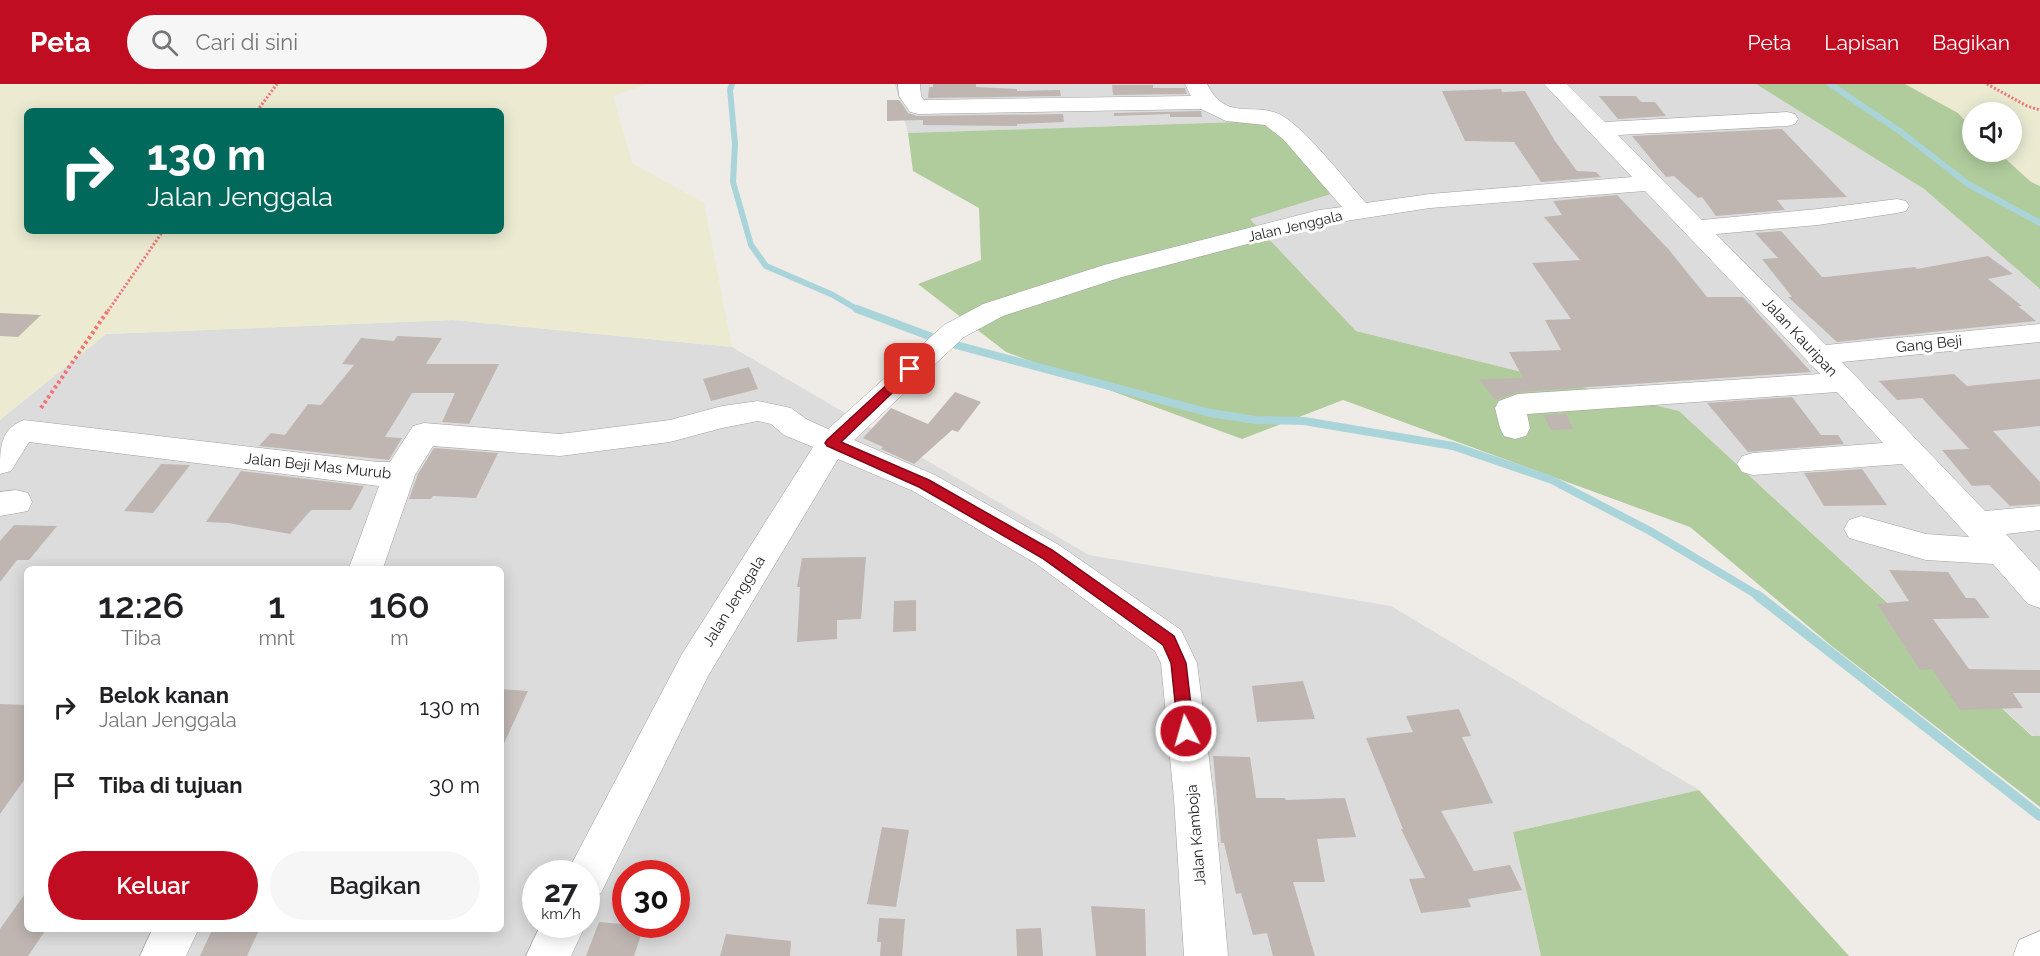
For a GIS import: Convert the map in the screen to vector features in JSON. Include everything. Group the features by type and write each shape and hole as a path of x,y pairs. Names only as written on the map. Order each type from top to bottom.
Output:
{"street":[{"path":"909,84 910,96 918,107 1200,93 1234,116 1271,119 1291,134 1360,212"},
{"name":"Jalan Kauripan","path":"1555,84 1819,356 2040,594"},
{"path":"1597,129 1787,119"},
{"name":"Jalan Jenggala","path":"596,860 695,665 832,443 954,331 993,310 1113,271 1319,218 1430,201 1650,183"},
{"path":"1696,228 1818,217 1897,206"},
{"name":"Gang Beji","path":"1819,356 2040,333"},
{"path":"1515,428 1510,408 1518,404 1842,382"},
{"name":"Jalan Beji Mas Murub","path":"24,431 367,473 399,474 424,434 560,445 670,431 722,417 758,411 780,415 795,427 832,443"},
{"path":"0,463 16,436 24,431"},
{"name":"Jalan Kamboja","path":"832,443 924,483 1047,554 1168,641 1179,663 1194,799 1206,956"},
{"path":"1754,464 1908,452"},
{"path":"367,566 399,474"},
{"path":"1977,524 2040,518"},
{"path":"1861,529 1926,547 2003,552"},
{"path":"162,956 176,932"},
{"path":"548,956 557,938"},
{"path":"2035,956 2040,953"}],"path":[{"path":"259,108 277,84"},
{"path":"1987,84 2027,106 2040,110"},
{"path":"24,431 162,234"}],"shaded area":[{"path":"895,84 1756,84 1924,189 2040,289 2040,736 2033,736 1679,411 1356,331 1250,219 1268,121 908,133"},
{"path":"453,320 732,347 1089,555 1391,606 1699,790 1513,832 1541,956 0,956 0,420 106,334"}],"green space":[{"path":"0,84 648,84 613,96 632,163 704,203 732,347 453,320 106,334 0,420"},
{"path":"1756,84 1905,84 1958,113 1962,117 1962,162 2009,162 2031,182 2040,186 2040,289 1924,189"},
{"path":"1905,84 2040,84 2040,186 2031,182 2009,162 2022,162 2022,102 1962,102 1962,117"},
{"path":"1268,121 1334,193 1250,219 1356,331 1679,411 2032,736 2040,736 2040,807 1833,647 1690,527 1343,400 1242,439 1006,352 918,284 981,260 979,208 913,171 908,133"},
{"path":"1699,790 1849,956 1541,956 1513,832"}],"building":[{"path":"933,84 976,84 976,87 1017,89 1017,91 1060,90 1061,96 928,98 929,87 933,87"},
{"path":"1112,85 1185,88 1187,94 1113,95"},
{"path":"1501,89 1502,92 1525,91 1555,141 1577,171 1596,172 1601,177 1541,182 1514,142 1465,141 1442,91"},
{"path":"1599,96 1636,96 1641,102 1655,102 1666,116 1618,119"},
{"path":"887,100 899,100 908,113 917,116 1063,114 1064,122 1017,124 1017,126 923,125 923,120 887,121"},
{"path":"1201,111 1202,117 1170,117 1170,114 1114,116 1114,113"},
{"path":"1782,129 1847,197 1777,200 1785,210 1716,216 1702,197 1698,198 1674,176 1666,177 1632,136"},
{"path":"1617,195 1670,251 1707,297 1743,297 1811,372 1518,392 1495,400 1479,379 1523,378 1509,352 1561,350 1545,320 1571,319 1532,263 1580,260 1544,217 1562,215 1553,201"},
{"path":"1781,231 1822,277 1915,267 1917,269 1988,256 2013,274 1988,279 2022,306 2018,306 2036,321 1837,342 1788,297 1792,297 1762,259 1778,258 1755,233"},
{"path":"0,313 41,315 18,337 0,336"},
{"path":"397,336 442,338 426,364 499,364 469,424 442,422 455,393 412,393 385,437 402,438 389,460 259,446 271,433 285,435 308,404 321,405 354,365 342,364 361,338 394,341"},
{"path":"749,367 758,389 711,401 703,379"},
{"path":"1954,374 1967,386 2040,379 2040,426 1993,431 2040,482 2040,504 2010,506 1989,485 1972,486 1942,450 1969,449 1922,398 1897,400 1879,381"},
{"path":"955,392 981,402 958,432 952,430 914,464 863,438 891,408 928,424"},
{"path":"1792,397 1821,435 1838,435 1844,444 1748,452 1707,403"},
{"path":"1566,414 1574,429 1551,430 1543,415"},
{"path":"434,448 498,453 476,498 433,496 431,499 409,499 418,474"},
{"path":"161,464 190,465 153,513 124,511"},
{"path":"1862,469 1887,505 1824,506 1804,473"},
{"path":"241,471 364,486 351,510 311,510 290,534 228,523 206,522"},
{"path":"14,525 57,526 29,560 17,560 0,582 0,541"},
{"path":"866,557 861,619 837,620 837,639 797,642 800,587 797,587 802,558"},
{"path":"1889,570 1948,572 1966,598 1975,598 1990,618 1933,619 1969,669 2040,670 2040,693 2013,693 2023,708 1960,710 1932,669 1920,670 1877,604 1909,601"},
{"path":"916,600 916,631 893,632 894,601"},
{"path":"1303,681 1315,719 1257,722 1252,686"},
{"path":"504,689 528,691 504,743"},
{"path":"0,704 24,705 24,780 0,814"},
{"path":"1459,709 1471,736 1462,737 1493,803 1441,811 1474,871 1510,865 1522,890 1468,899 1471,907 1421,913 1409,879 1425,878 1401,829 1403,829 1366,738 1413,732 1406,716"},
{"path":"1213,756 1250,757 1256,798 1285,798 1286,800 1345,798 1356,837 1317,839 1325,882 1293,882 1315,956 1273,956 1267,933 1253,935 1241,893 1236,894 1224,843 1221,843"},
{"path":"882,827 909,830 896,907 867,904"},
{"path":"24,895 24,932 44,932 28,956 0,956 0,929"},
{"path":"1091,906 1145,909 1146,956 1096,956"},
{"path":"879,918 905,919 902,956 880,956 881,942 877,942"},
{"path":"600,922 612,923 612,938 640,938 634,956 586,956 593,938 600,938"},
{"path":"1041,928 1043,956 1017,956 1016,929"},
{"path":"211,932 258,932 247,956 200,956"},
{"path":"726,934 791,941 790,956 720,956"}],"waterway":[{"path":"732,84 730,90 735,144 733,182 751,245 766,266 833,295 860,311"},
{"path":"1830,84 1901,132 1968,184 2040,223"},
{"path":"857,309 945,342 1210,413 1255,420 1304,421 1453,446 1552,480 1650,531 1759,596"},
{"path":"1757,595 2040,816"}],"route":[{"path":"910,369 832,443 924,483 1047,554 1168,641 1179,663 1186,731"}]}
